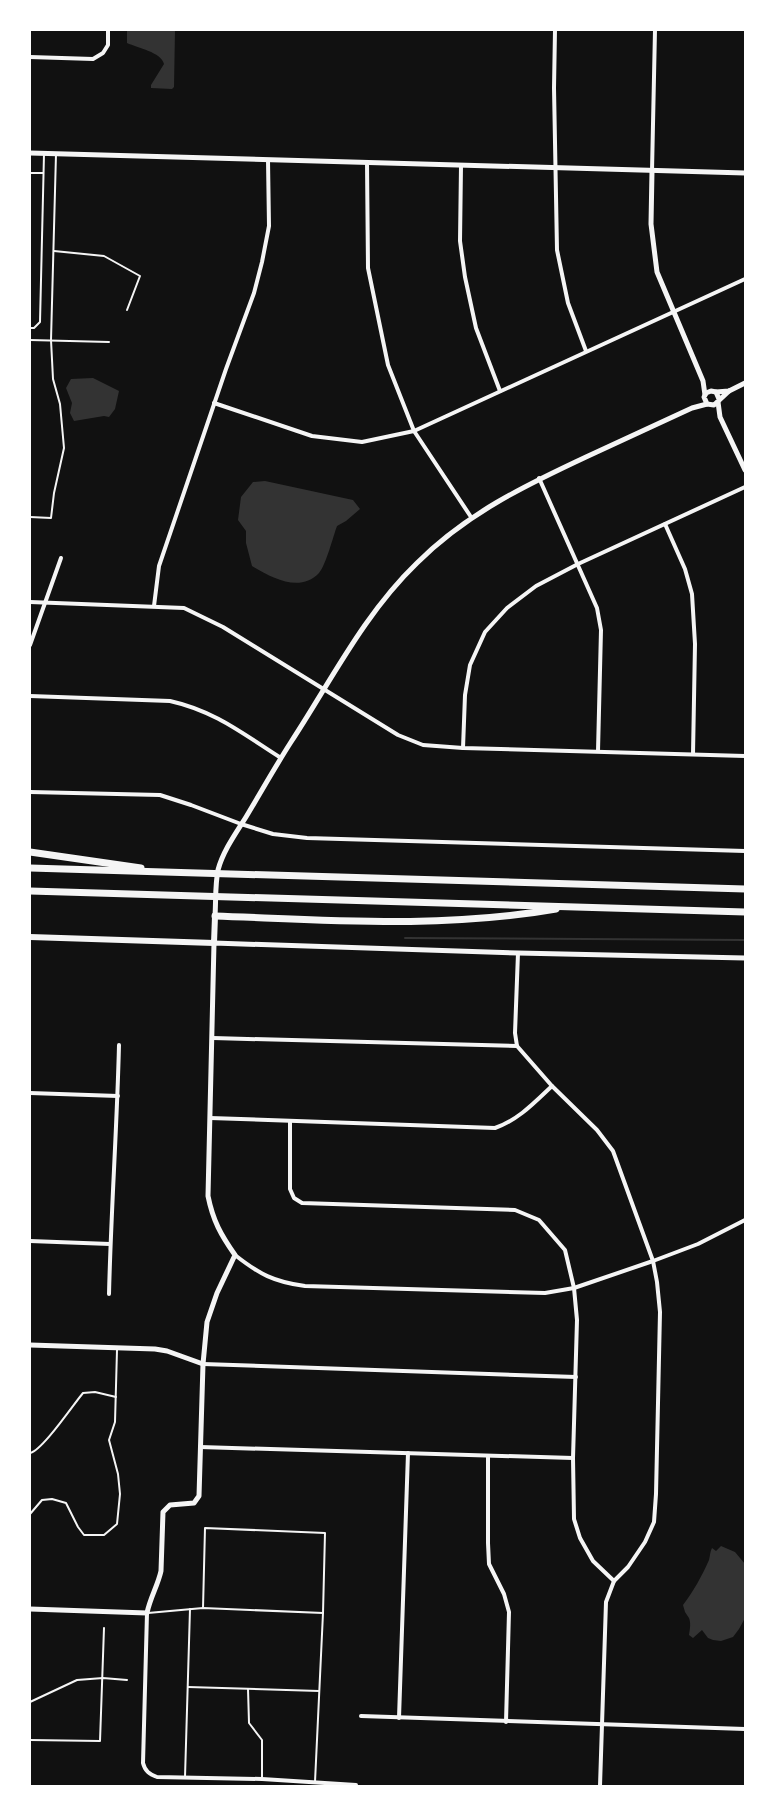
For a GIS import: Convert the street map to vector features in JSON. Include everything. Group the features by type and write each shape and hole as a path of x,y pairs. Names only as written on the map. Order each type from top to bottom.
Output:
{"highway":[{"path":"30,852 177,873"},
{"path":"30,868 745,889"},
{"path":"30,891 745,912"},
{"path":"215,916 412,922 526,914 571,906"}],"main road":[{"path":"30,937 214,943 215,916"}],"street":[{"path":"30,57 93,59 103,53 108,45 108,30"},
{"path":"555,30 554,88 557,250 568,303 586,351"},
{"path":"655,30 651,224 657,272 703,381 704,396 708,405 720,416"},
{"path":"30,153 745,173"},
{"path":"154,606 159,566 214,403 254,293 262,262 269,226 268,160"},
{"path":"368,162 368,268 388,366 414,431 471,517"},
{"path":"461,166 460,241 465,277 476,328 500,391"},
{"path":"214,403 312,436 362,442 414,431 745,279"},
{"path":"703,381 714,392 718,400 720,416 745,470"},
{"path":"215,916 218,869 225,852 365,624 416,563 471,517 539,478 692,408 714,405 729,391 745,384"},
{"path":"692,408 704,396 714,392 729,391"},
{"path":"539,478 597,608 601,630 598,751"},
{"path":"464,748 465,695 470,665 485,632 508,608 536,586 578,564 745,487"},
{"path":"665,524 685,569 692,594 695,644 693,754"},
{"path":"30,645 62,558"},
{"path":"30,602 184,608 223,626 398,734 422,745 464,748 745,756"},
{"path":"30,696 170,701 192,706 218,717 281,758"},
{"path":"30,792 160,796 191,804 241,824 273,834 307,838 745,851"},
{"path":"745,958 214,943 208,1175 210,1205 219,1231 235,1255 256,1272 286,1284 305,1286 545,1293 574,1288 653,1261 698,1244 745,1220"},
{"path":"518,952 515,1034 518,1046 552,1086 597,1130 613,1152 653,1261 660,1312 654,1522 646,1542 628,1567 614,1581 606,1602 600,1786"},
{"path":"213,1038 518,1046"},
{"path":"109,1294 112,1192 116,1154 120,1045"},
{"path":"210,1118 495,1128 509,1123 519,1116 552,1086"},
{"path":"30,1093 118,1096"},
{"path":"290,1122 290,1189 294,1198 302,1203 514,1210 539,1220 565,1250 574,1288 577,1320 573,1458 574,1519 580,1538 592,1561 614,1581"},
{"path":"30,1241 110,1244"},
{"path":"235,1255 212,1306 208,1322 203,1364 198,1500 190,1504 170,1505 164,1512 161,1571 149,1602 147,1613 143,1764 145,1770 157,1777 262,1779 356,1785"},
{"path":"30,1345 117,1347 167,1352 203,1364 576,1377"},
{"path":"200,1447 573,1458"},
{"path":"399,1718 408,1454"},
{"path":"488,1456 489,1564 504,1594 510,1612 506,1722"},
{"path":"30,1609 147,1613"},
{"path":"361,1716 745,1729"}],"lane":[{"path":"30,328 34,328 40,322 44,154"},
{"path":"30,517 51,518 54,493 64,448 60,404 53,379 51,340 56,154"},
{"path":"30,173 43,173"},
{"path":"54,251 104,256 140,276 126,310"},
{"path":"30,340 110,342"},
{"path":"30,1514 42,1500 52,1499 66,1503 84,1535 104,1535 117,1524 120,1494 119,1481 109,1440 115,1422 117,1347"},
{"path":"30,1453 34,1453 42,1445 83,1393 95,1392 117,1397"},
{"path":"203,1608 205,1528 325,1532 315,1782"},
{"path":"147,1613 203,1608 323,1612"},
{"path":"185,1778 190,1609"},
{"path":"30,1740 100,1741 104,1628"},
{"path":"30,1702 77,1680 103,1678 127,1680"},
{"path":"188,1687 320,1691"},
{"path":"248,1690 248,1723 262,1740 262,1779"}],"shaded area":[{"path":"127,30 175,30 174,87 172,89 151,88 164,64 154,53 127,43"},
{"path":"93,378 119,391 115,409 109,417 104,416 74,421 70,413 72,403 66,388 71,379"},
{"path":"265,481 353,500 360,509 337,526 324,564 319,573 311,579 295,583 286,582 252,566 246,543 246,531 238,520 241,497 253,482"},
{"path":"721,1546 735,1552 745,1564 745,1618 733,1637 721,1641 713,1640 708,1638 702,1630 693,1638 689,1635 690,1620 683,1605 703,1572 712,1548 716,1551"}],"waterway":[{"path":"405,938 745,940"}]}
